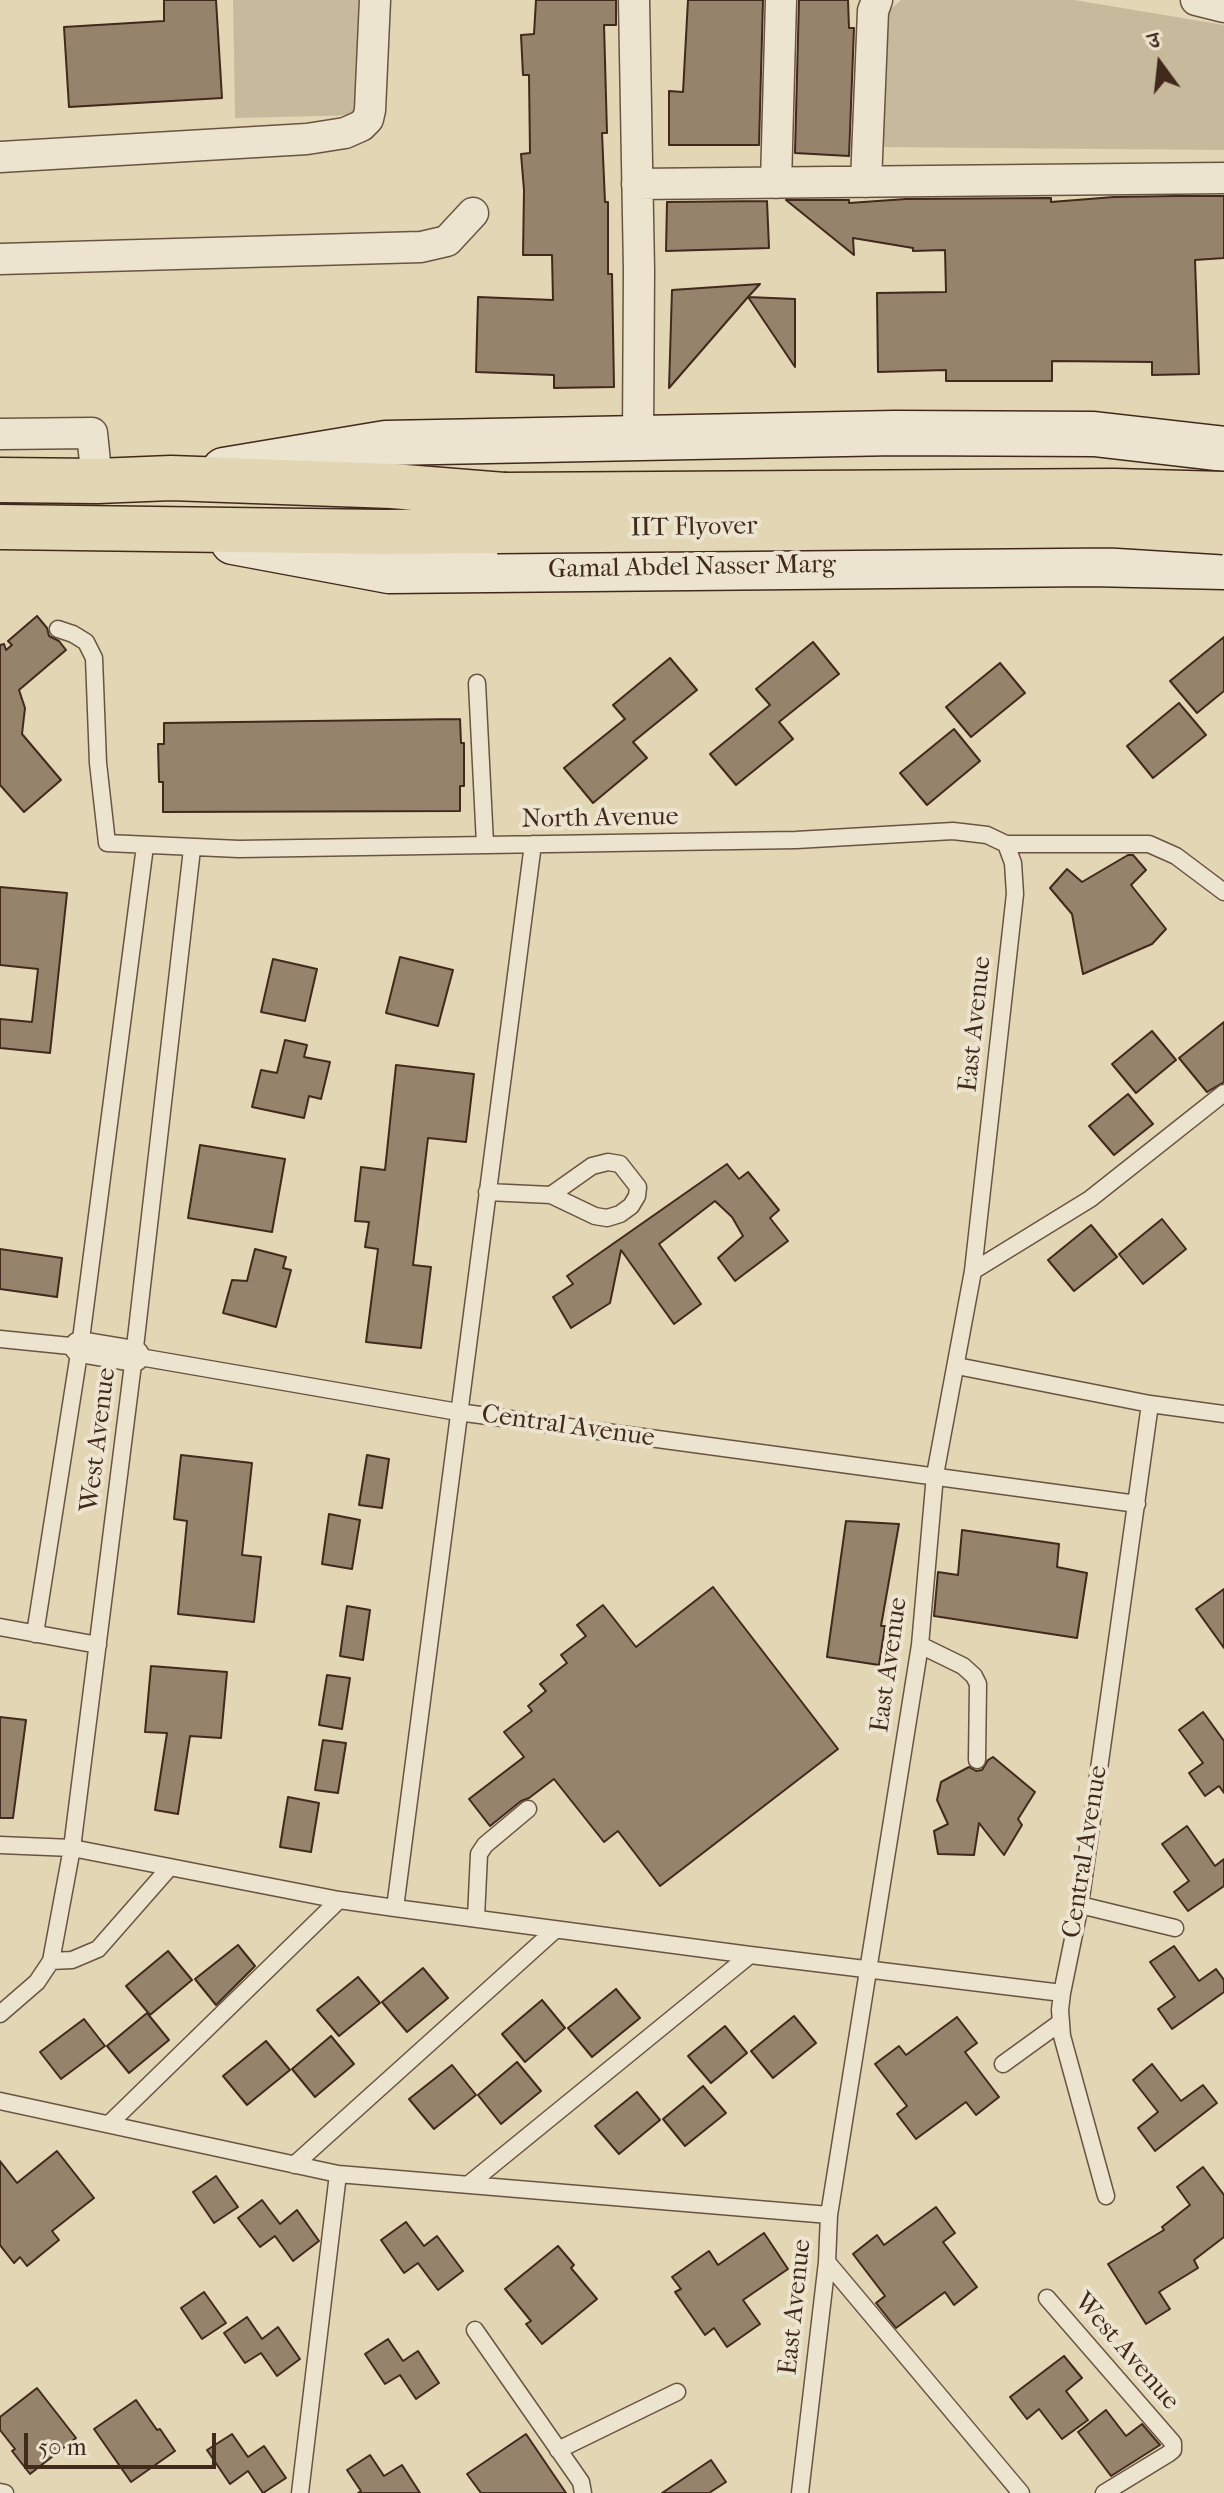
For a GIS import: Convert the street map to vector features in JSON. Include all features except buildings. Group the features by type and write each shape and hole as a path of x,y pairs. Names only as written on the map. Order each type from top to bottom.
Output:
{"main road":[{"name":"IIT Flyover","path":"0,480 171,478 392,486 501,513 1111,525 1224,532"},
{"name":"IIT Flyover","path":"0,527 383,532 501,513 1114,491 1224,494"}],"street":[{"path":"0,157 307,139 353,130 368,119 370,110 375,0"},
{"path":"634,0 638,438"},
{"path":"776,183 781,0"},
{"path":"866,182 873,11 877,0"},
{"path":"637,184 1224,178"},
{"path":"0,259 421,247 447,241 473,213"},
{"path":"0,434 92,433 97,481"},
{"path":"171,478 386,443 895,433 1094,434 1224,449"},
{"path":"1091,564 1118,557 1141,540 1153,514 1153,486 1142,460 1121,442 1094,434"},
{"name":"Gamal Abdel Nasser Marg","path":"163,528 389,571 1091,564 1224,567"},
{"name":"Central Avenue","path":"80,1347 134,1356"}],"lane":[{"name":"North Avenue","path":"58,629 86,642 94,658 98,763 107,843 192,849 796,840 953,831 987,835 1006,844 1149,844 1176,856 1224,892"},
{"path":"477,683 485,844"},
{"path":"395,1908 533,844"},
{"name":"East Avenue","path":"800,2493 827,2262 829,2215 920,1645 935,1475 973,1271 1015,894 1013,863 1006,844"},
{"name":"West Avenue","path":"35,1634 80,1347 145,846"},
{"name":"West Avenue","path":"0,2014 37,1982 51,1961 72,1848 134,1356 192,849"},
{"path":"973,1271 1090,1199 1224,1093"},
{"path":"487,1192 551,1195 595,1216 607,1218 631,1206 638,1187 620,1164 608,1162 592,1166 551,1195"},
{"name":"Central Avenue","path":"0,1339 80,1347"},
{"name":"Central Avenue","path":"134,1356 458,1412 1137,1504"},
{"path":"957,1366 1150,1404 1224,1414"},
{"name":"Central Avenue","path":"1106,2196 1062,2036 1062,1993 1080,1905 1150,1404"},
{"path":"0,1627 98,1645"},
{"path":"920,1645 963,1666 978,1684 977,1760"},
{"path":"476,1918 479,1854 485,1845 528,1809"},
{"path":"0,1845 72,1848 395,1908 1062,1993"},
{"path":"51,1961 72,1960 98,1949 170,1867"},
{"path":"109,2124 339,1900"},
{"path":"1080,1905 1175,1928"},
{"path":"294,2165 555,1930"},
{"path":"469,2184 750,1955"},
{"path":"1003,2064 1061,2022"},
{"path":"0,2101 338,2174 829,2215"},
{"path":"300,2493 338,2174"},
{"path":"827,2262 1021,2493"},
{"name":"West Avenue","path":"1047,2298 1173,2443 1173,2450 1168,2454 1104,2493"},
{"path":"475,2330 581,2482 583,2493"},
{"path":"558,2450 677,2392"}],"shaded area":[{"path":"233,0 360,0 362,115 235,118"},
{"path":"901,0 1074,0 1224,25 1224,150 877,147 879,20"}]}
